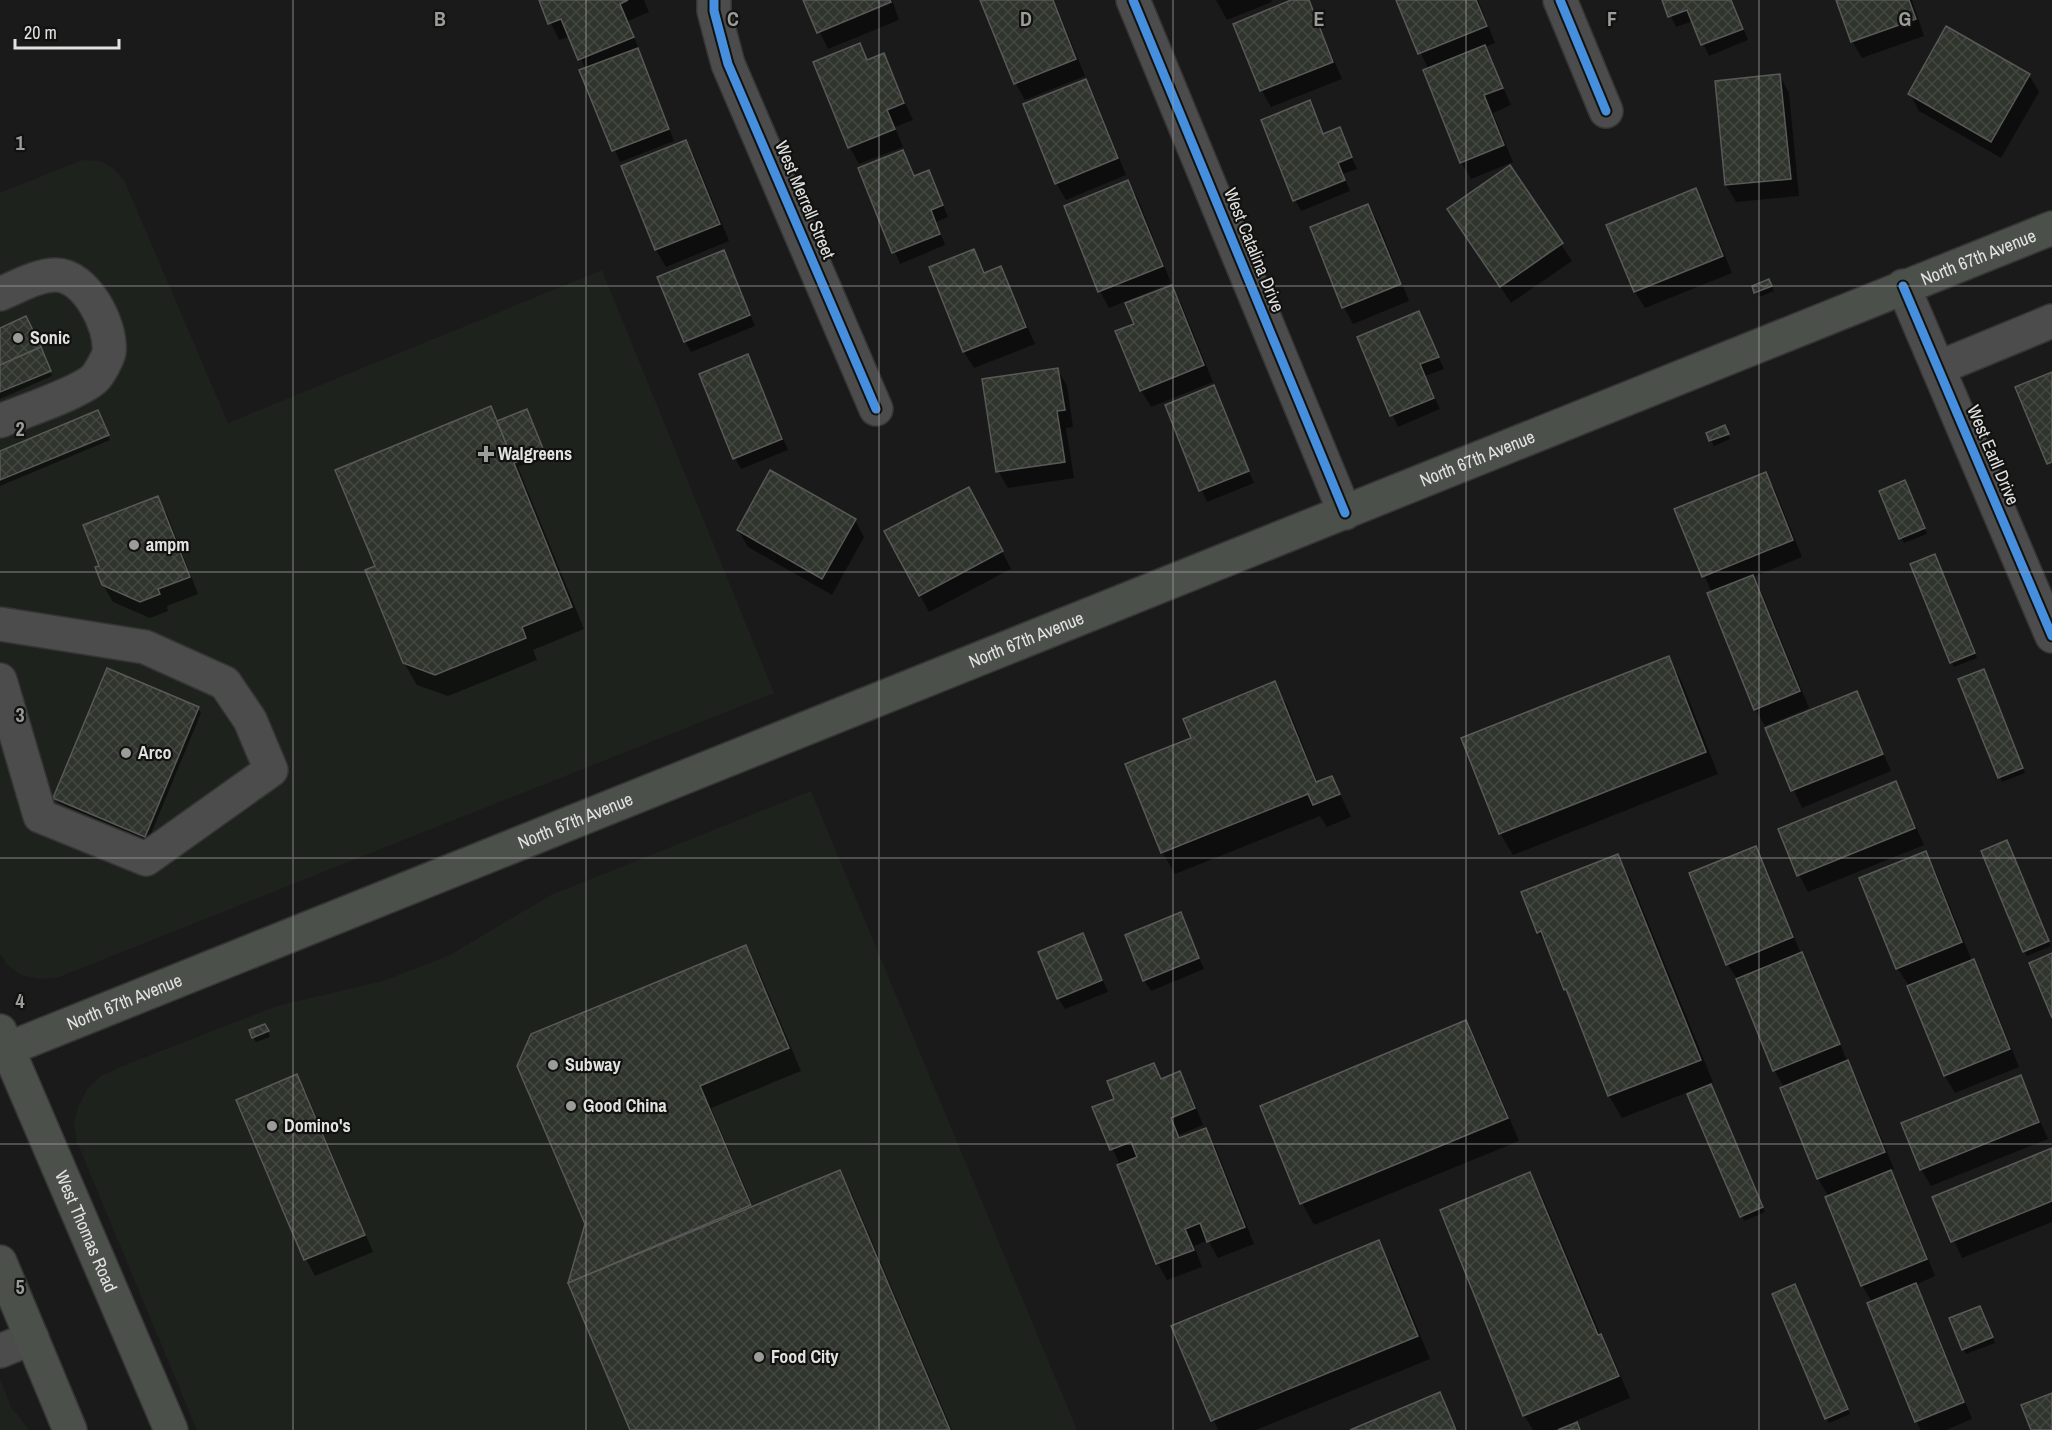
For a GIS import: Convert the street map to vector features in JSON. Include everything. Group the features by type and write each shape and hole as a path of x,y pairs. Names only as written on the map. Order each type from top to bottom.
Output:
{"main road":[{"name":"North 67th Avenue","path":"2,1044 1345,513 2052,228"},
{"name":"West Thomas Road","path":"2,1044 171,1430"},
{"path":"0,1262 70,1430"}],"street":[{"name":"West Merrell Street","path":"714,0 714,11 728,64 876,409"},
{"name":"West Catalina Drive","path":"1133,0 1345,513"},
{"path":"1560,0 1606,111"},
{"path":"0,294 58,274 74,280 91,296 106,327 109,353 96,377 73,390 0,421"},
{"name":"West Earll Drive","path":"1904,286 2052,636"},
{"path":"0,313 45,295 63,293 77,300 91,319 109,353"},
{"path":"1938,368 2052,321"},
{"path":"0,624 145,647 225,682 250,720 271,770 146,859 40,816 0,680"},
{"path":"0,1351 32,1338"}],"shaded area":[{"path":"82,160 100,161 113,168 124,180 228,423 602,270 774,693 59,977 41,979 21,975 7,965 0,953 0,193"},
{"path":"811,791 1077,1430 197,1430 77,1142 74,1124 78,1107 88,1088 101,1076 130,1063 277,1006 383,981 450,955 551,895"},
{"path":"0,1379 11,1407 29,1430 0,1430"}],"building":[{"path":"539,0 628,0 620,4 634,37 578,60 561,19 548,24"},
{"path":"803,0 890,0 891,2 817,33"},
{"path":"980,0 1053,0 1076,59 1014,84"},
{"path":"1291,0 1309,0 1333,62 1260,91 1233,24"},
{"path":"1396,0 1476,0 1487,26 1418,54"},
{"path":"1662,0 1731,0 1743,29 1701,45 1687,10 1668,17"},
{"path":"1836,0 1909,0 1916,19 1851,42"},
{"path":"1946,26 2030,74 1991,142 1908,94"},
{"path":"860,43 867,60 884,53 904,103 887,110 895,129 848,148 813,62"},
{"path":"1485,45 1503,88 1484,95 1504,145 1460,163 1423,70"},
{"path":"638,48 669,129 612,151 579,70"},
{"path":"1780,74 1791,179 1725,185 1715,81"},
{"path":"1086,79 1118,158 1055,184 1023,104"},
{"path":"1310,100 1323,134 1340,127 1352,157 1338,163 1345,180 1293,201 1261,120"},
{"path":"686,140 720,224 655,250 621,166"},
{"path":"903,150 914,176 929,170 943,205 931,210 940,234 892,253 858,168"},
{"path":"1510,165 1563,243 1500,287 1447,209"},
{"path":"1128,180 1163,266 1098,292 1064,206"},
{"path":"1696,188 1723,256 1634,292 1606,225"},
{"path":"1368,204 1401,284 1342,308 1310,227"},
{"path":"974,249 984,273 1001,266 1026,327 963,352 929,267"},
{"path":"724,250 750,315 684,342 657,277"},
{"path":"1769,279 1772,286 1754,293 1752,286"},
{"path":"1172,285 1204,365 1140,391 1115,331 1134,324 1125,303"},
{"path":"1419,311 1439,357 1420,364 1434,398 1390,416 1357,337"},
{"name":"Sonic","path":"26,316 41,347 0,365 0,328"},
{"path":"41,347 51,371 0,392 0,365"},
{"path":"748,354 782,439 733,459 699,374"},
{"path":"1058,368 1065,410 1057,411 1065,462 996,472 982,379"},
{"path":"2052,372 2052,462 2047,464 2015,387"},
{"path":"1214,385 1249,471 1199,491 1165,405"},
{"name":"Walgreens","path":"491,406 572,607 522,627 526,638 435,675 403,663 365,570 375,566 335,470"},
{"path":"527,409 544,451 514,463 497,421"},
{"path":"98,410 109,435 0,480 0,451"},
{"path":"1725,425 1729,434 1709,441 1706,433"},
{"path":"770,470 856,519 822,579 737,530"},
{"path":"1766,472 1793,540 1702,577 1674,509"},
{"path":"1905,480 1925,528 1899,539 1879,491"},
{"path":"969,487 1003,551 919,596 884,531"},
{"name":"ampm","path":"158,496 190,577 158,589 160,594 140,602 102,585 95,567 99,566 83,525"},
{"path":"1935,554 1975,653 1950,663 1910,564"},
{"path":"1753,575 1800,691 1754,710 1707,593"},
{"path":"1669,656 1706,752 1499,834 1461,738"},
{"name":"Arco","path":"107,668 199,707 145,837 53,798"},
{"path":"1984,669 2023,768 1998,778 1958,679"},
{"path":"1275,681 1316,782 1332,776 1340,794 1313,805 1308,794 1161,853 1125,764 1191,738 1183,719"},
{"path":"1857,691 1883,754 1791,791 1765,728"},
{"path":"1896,781 1915,828 1797,876 1778,829"},
{"path":"2007,840 2049,941 2023,952 1981,851"},
{"path":"1756,846 1793,937 1726,965 1689,873"},
{"path":"1926,851 1962,942 1896,969 1859,878"},
{"path":"1618,854 1701,1060 1608,1096 1566,989 1564,990 1541,931 1537,933 1521,892"},
{"path":"1181,912 1199,958 1143,981 1125,935"},
{"path":"1083,933 1102,980 1057,999 1038,952"},
{"path":"746,945 789,1048 700,1086 751,1205 568,1283 585,1224 517,1066 531,1034"},
{"path":"1802,952 1840,1044 1773,1071 1736,979"},
{"path":"2052,953 2052,1018 2029,963"},
{"path":"1974,959 2010,1049 1944,1076 1907,986"},
{"path":"1466,1020 1508,1118 1300,1204 1260,1106"},
{"path":"265,1024 269,1031 252,1038 249,1030"},
{"path":"1848,1060 1885,1152 1817,1179 1780,1088"},
{"path":"1154,1063 1161,1079 1180,1071 1195,1108 1171,1118 1179,1138 1206,1128 1245,1227 1207,1242 1200,1223 1185,1229 1194,1250 1156,1264 1117,1165 1137,1157 1131,1142 1110,1150 1092,1107 1114,1099 1107,1081"},
{"path":"297,1074 365,1235 304,1260 236,1100"},
{"path":"2021,1075 2039,1122 1920,1170 1901,1123"},
{"path":"1711,1084 1763,1207 1740,1217 1687,1094"},
{"path":"2052,1148 2052,1201 1951,1242 1932,1197"},
{"name":"Food City","path":"840,1170 950,1430 630,1430 568,1283"},
{"path":"1891,1170 1927,1259 1861,1286 1825,1197"},
{"path":"1530,1172 1598,1335 1601,1334 1619,1376 1523,1416 1440,1210"},
{"path":"1379,1240 1418,1336 1211,1421 1171,1326"},
{"path":"1916,1283 1964,1402 1915,1422 1867,1303"},
{"path":"1795,1284 1848,1409 1825,1419 1772,1294"},
{"path":"1980,1306 1993,1337 1962,1350 1949,1318"},
{"path":"1440,1392 1456,1430 1350,1430"},
{"path":"2052,1393 2052,1430 2031,1430 2021,1405"},
{"path":"1577,1422 1580,1430 1558,1430"}],"cycle path":[{"path":"714,0 714,11 728,64 876,409"},
{"path":"1133,0 1345,513"},
{"path":"1560,0 1606,111"},
{"path":"1903,286 2052,636"}],"place":[{"name":"Sonic","path":"18,338"},
{"name":"Walgreens","path":"486,454"},
{"name":"ampm","path":"134,545"},
{"name":"Arco","path":"126,753"},
{"name":"Subway","path":"553,1065"},
{"name":"Good China","path":"571,1106"},
{"name":"Domino's","path":"272,1126"},
{"name":"Food City","path":"759,1357"}]}
